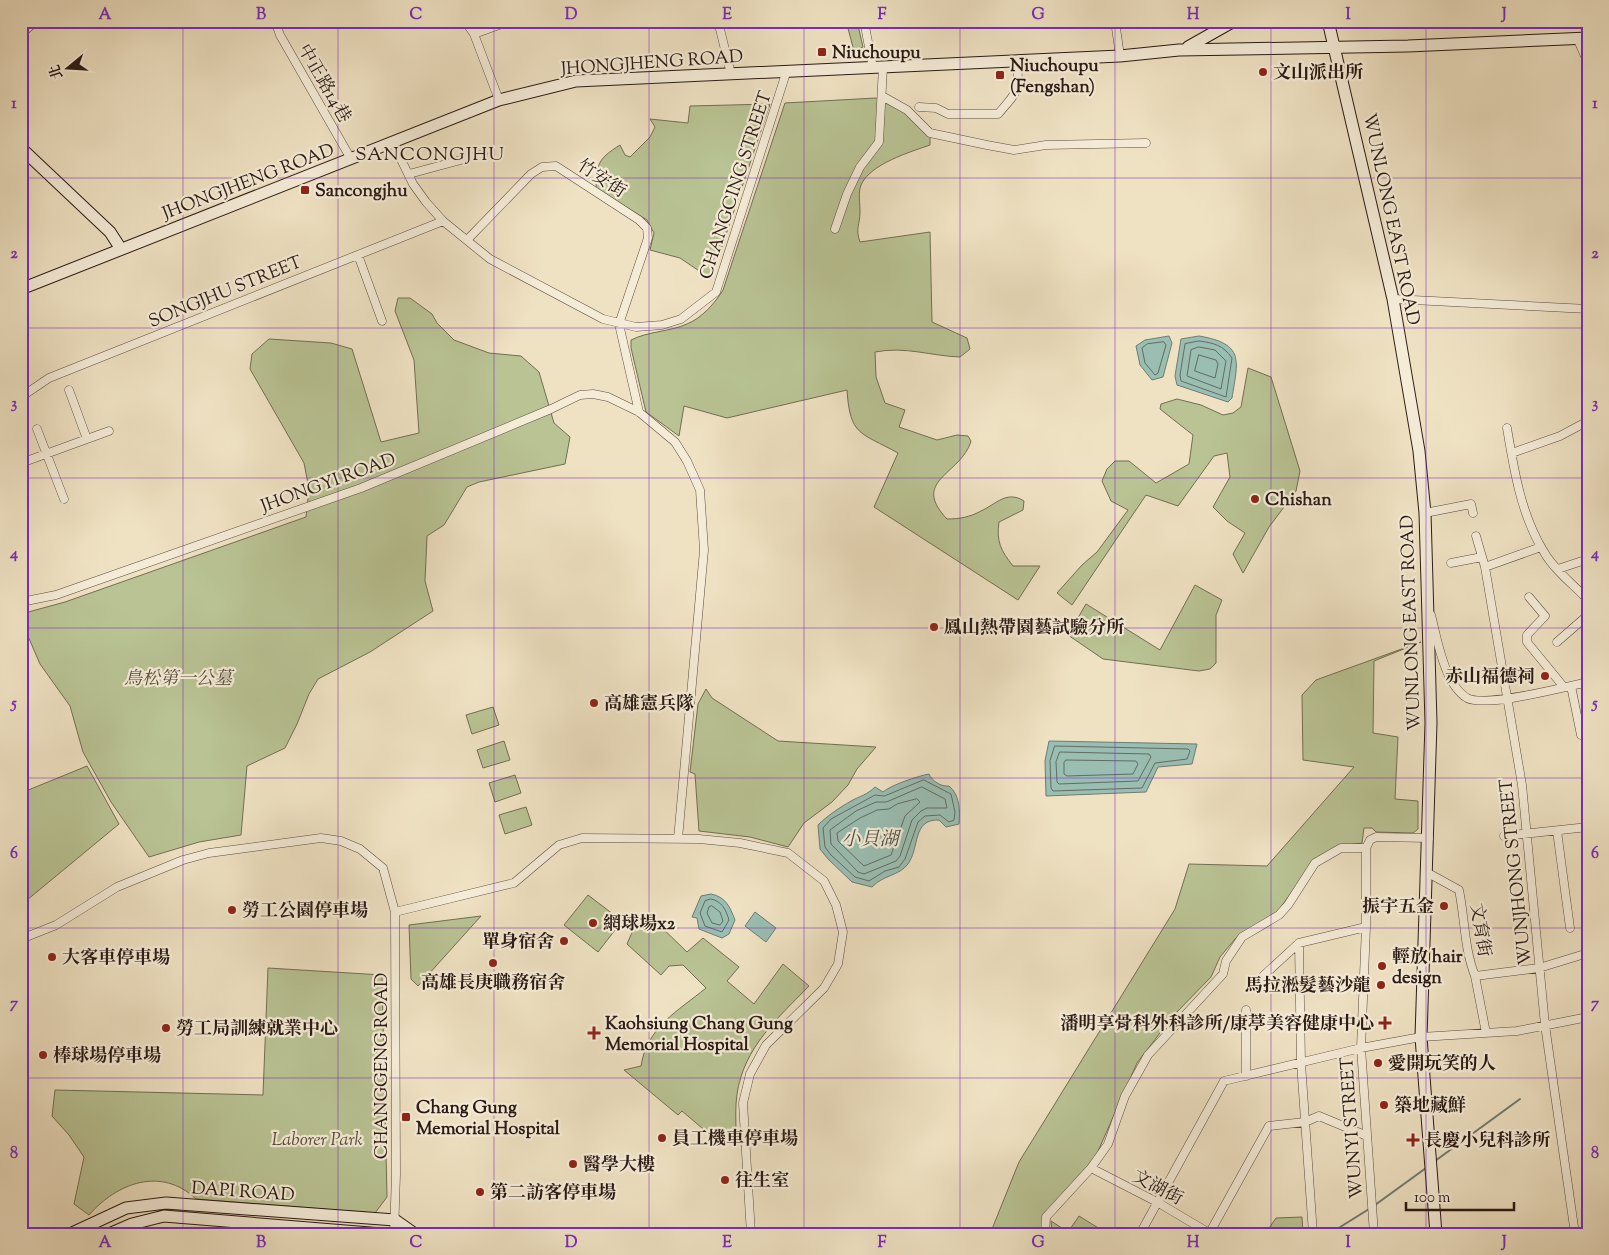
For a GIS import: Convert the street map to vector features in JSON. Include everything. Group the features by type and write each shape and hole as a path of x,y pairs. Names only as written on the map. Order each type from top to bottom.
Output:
{"main road":[{"path":"1180,50 1196,45 1234,21"},
{"name":"WUNLONG EAST ROAD","path":"1328,21 1336,48 1393,299 1419,451 1425,513 1431,723 1428,872 1421,1036 1436,1234"},
{"path":"1180,50 1336,48 1582,38"},
{"name":"JHONGJHENG ROAD","path":"21,288 499,100 576,81 1120,56 1180,50"},
{"path":"21,148 110,232 121,250"},
{"name":"DAPI ROAD","path":"70,1234 126,1208 166,1203 395,1220"},
{"name":"DAPI ROAD","path":"109,1234 132,1224 164,1216 382,1234"},
{"path":"395,1220 415,1234"}],"street":[{"path":"21,34 36,21"},
{"name":"中正路14巷","path":"275,21 280,35 352,159"},
{"path":"465,21 474,34 499,100"},
{"path":"474,34 510,21"},
{"path":"718,21 731,74"},
{"path":"835,228 847,194 860,167 879,142 882,96 878,68 864,21"},
{"path":"1115,21 1120,56"},
{"path":"1582,38 1588,63"},
{"path":"919,107 936,108 948,114 998,114 1013,98 1018,87 1017,61"},
{"name":"CHANGCING STREET","path":"393,143 408,174 426,202 443,221 490,258 603,318 619,324 636,327 662,325 681,319 716,292 787,70"},
{"path":"882,96 907,110 930,133 1014,150 1046,145 1146,143"},
{"path":"408,174 483,154"},
{"name":"竹安街","path":"467,240 531,174 542,167 556,166 639,220 647,228 648,238 619,324"},
{"name":"SONGJHU STREET","path":"21,397 49,378 443,221"},
{"path":"358,255 382,321"},
{"path":"1393,299 1588,309"},
{"path":"619,324 639,412"},
{"path":"70,390 87,440"},
{"name":"JHONGYI ROAD","path":"21,602 56,595 361,488 551,409 580,395 593,394 608,397 639,412 675,442 687,461 700,490 704,518 703,560 678,839"},
{"path":"1512,453 1560,436 1588,421"},
{"path":"1507,428 1521,500 1541,547 1558,569 1588,600"},
{"path":"37,429 64,499"},
{"path":"21,463 108,431"},
{"path":"1425,513 1471,504 1474,513"},
{"name":"WUNJHONG STREET","path":"1476,536 1485,567 1508,698 1527,834 1545,1025 1575,1234"},
{"path":"1485,567 1541,547"},
{"path":"1451,563 1482,557"},
{"path":"1558,569 1588,559"},
{"path":"1529,597 1544,616 1528,634 1527,642 1567,686 1581,735"},
{"path":"1428,601 1443,662 1452,680 1465,697 1474,700 1494,701 1588,682"},
{"path":"1557,642 1588,615"},
{"path":"1504,836 1588,828"},
{"path":"1557,831 1570,928"},
{"path":"1045,1234 1046,1217 1091,1168 1108,1144 1125,1096 1148,1055 1223,974 1226,961 1242,938 1279,915 1288,905 1315,863 1341,848 1366,848 1370,840 1376,837 1429,838"},
{"name":"CHANGGENG ROAD","path":"21,939 56,926 117,887 183,860 209,854 321,838 341,841 360,849 383,868 395,912 396,1174 394,1234"},
{"path":"395,912 514,883 559,845 582,838 678,839 732,842 788,853 824,881 836,905 843,932 838,964 824,988 766,1046 750,1074 743,1103 751,1234"},
{"name":"WUNYI STREET","path":"1366,848 1366,926 1361,1048 1374,1234"},
{"name":"文育街","path":"1428,872 1459,890 1466,923 1468,957 1475,976 1539,968 1588,953"},
{"path":"1263,976 1298,943 1366,926"},
{"path":"1298,943 1301,1063 1313,1234"},
{"path":"1475,976 1486,1033"},
{"path":"1246,1010 1246,1076"},
{"path":"1140,1234 1224,1081 1361,1048 1421,1036 1517,1031 1588,1017"},
{"path":"1210,1233 1270,1126 1305,1122 1319,1116 1367,1136"},
{"name":"文湖街","path":"1091,1168 1157,1202 1210,1233"}],"green space":[{"path":"846,21 857,21 863,47 854,51"},
{"path":"876,98 910,115 930,135 930,145 891,160 873,171 866,178 861,185 860,191 858,230 860,242 930,232 932,322 967,338 970,349 960,357 897,350 875,352 876,377 885,403 905,410 899,427 937,440 957,435 968,436 971,441 966,453 941,478 936,486 934,495 937,506 947,519 973,515 1007,497 1018,498 1024,501 1023,510 999,522 998,529 1000,546 1013,566 1040,566 1018,600 874,507 898,453 866,436 854,425 848,405 847,390 727,418 684,406 679,436 646,412 631,348 631,340 680,327 693,321 708,310 723,290 785,103"},
{"path":"770,104 711,279 680,258 650,250 654,233 647,220 596,188 598,167 603,158 620,145 625,155 630,157 650,137 655,127 650,119 688,123 690,106"},
{"name":"鳥松第一公墓","path":"398,298 410,298 432,314 437,323 454,340 489,353 521,356 539,372 554,423 570,437 565,464 479,482 467,487 444,525 427,536 425,581 433,611 370,652 318,679 309,694 285,748 247,766 241,835 199,842 149,857 111,802 83,752 70,706 40,664 21,620 21,614 65,602 306,517 309,489 304,463 250,369 252,354 269,339 331,343 352,349 381,442 419,433 414,360 395,311"},
{"path":"1248,368 1271,377 1300,471 1296,491 1269,527 1243,573 1233,554 1245,533 1227,521 1213,507 1230,477 1227,453 1214,456 1178,506 1146,495 1072,605 1057,593 1082,565 1097,552 1128,510 1111,501 1102,481 1107,469 1115,461 1129,461 1156,483 1189,464 1193,435 1160,409 1161,404 1177,399 1201,405 1223,415 1233,413 1241,407"},
{"path":"1195,585 1222,600 1216,615 1216,663 1210,669 1199,671 1103,659 1068,635 1086,604 1160,650"},
{"path":"1421,642 1374,661 1373,733 1398,737 1395,799 1418,801 1418,829 1413,833 1376,832 1372,828 1364,828 1362,843 1341,846 1315,860 1278,911 1235,939 1220,957 1211,977 1173,1016 1137,1063 1095,1158 1045,1215 1042,1234 990,1234 1019,1162 1175,909 1189,864 1267,866 1354,767 1303,760 1302,695 1316,680"},
{"path":"706,689 712,698 778,741 876,747 857,769 848,785 832,802 804,823 788,847 750,837 699,831 695,774 690,772 698,704"},
{"path":"493,707 499,725 472,734 466,715"},
{"path":"504,741 510,760 483,768 477,750"},
{"path":"87,766 119,824 21,905 21,793"},
{"path":"515,775 521,793 495,802 489,783"},
{"path":"526,807 532,825 505,834 499,815"},
{"name":"網球場x2","path":"588,895 622,921 598,952 564,925"},
{"path":"481,916 418,986 411,979 409,925"},
{"path":"652,918 687,952 703,938 739,967 727,981 754,1004 783,964 809,986 764,1034 747,1062 737,1094 736,1134 709,1134 682,1111 678,1115 624,1070 641,1066 644,1052 657,1030 665,1021 706,988 683,965 669,966 661,975 627,944 633,930 642,921"},
{"name":"Laborer Park","path":"268,968 382,975 387,1197 375,1213 196,1199 183,1189 168,1183 154,1181 126,1187 113,1194 89,1215 74,1204 84,1157 69,1135 52,1116 55,1090 263,1095"},
{"path":"1079,1216 1108,1234 1052,1234 1051,1221 1068,1232"},
{"path":"1302,1217 1303,1234 1265,1234 1276,1218"}],"water":[{"path":"1169,336 1172,343 1163,377 1152,380 1140,365 1136,346 1145,340"},
{"path":"1199,336 1214,339 1224,344 1231,349 1235,356 1236,373 1232,398 1228,402 1177,385 1175,376 1181,339"},
{"path":"1049,741 1197,744 1192,764 1158,767 1146,792 1046,796 1045,761"},
{"name":"小貝湖","path":"929,774 937,783 949,786 953,790 959,808 959,824 946,827 939,820 924,824 920,829 912,857 904,868 872,887 852,882 820,849 818,825 838,809 875,787 883,792 905,781"},
{"path":"711,894 724,900 735,920 729,934 722,938 699,929 697,918 692,917 701,896"},
{"path":"755,912 776,928 766,942 745,926"}],"waterway":[{"path":"1435,1161 1520,1099"},
{"path":"1375,1205 1426,1168"},
{"path":"1329,1234 1369,1209"}],"place":[{"name":"Niuchoupu","path":"822,52"},
{"name":"文山派出所","path":"1263,72"},
{"name":"Niuchoupu (Fengshan)","path":"1000,75"},
{"name":"Sancongjhu","path":"305,190"},
{"name":"Chishan","path":"1255,499"},
{"name":"鳳山熱帶園藝試驗分所","path":"934,627"},
{"name":"赤山福德祠","path":"1545,676"},
{"name":"高雄憲兵隊","path":"594,703"},
{"name":"振宇五金","path":"1444,906"},
{"name":"勞工公園停車場","path":"232,910"},
{"name":"網球場x2","path":"593,923"},
{"name":"單身宿舍","path":"564,941"},
{"name":"大客車停車場","path":"52,957"},
{"name":"高雄長庚職務宿舍","path":"493,963"},
{"name":"輕放 hair design","path":"1382,966"},
{"name":"馬拉淞髮藝沙龍","path":"1381,985"},
{"name":"潘明享骨科外科診所/康葶美容健康中心","path":"1385,1023"},
{"name":"勞工局訓練就業中心","path":"166,1028"},
{"name":"Kaohsiung Chang Gung Memorial Hospital","path":"594,1033"},
{"name":"棒球場停車場","path":"43,1055"},
{"name":"愛開玩笑的人","path":"1378,1063"},
{"name":"築地藏鮮","path":"1384,1105"},
{"name":"Chang Gung Memorial Hospital","path":"406,1117"},
{"name":"員工機車停車場","path":"662,1138"},
{"name":"長慶小兒科診所","path":"1413,1140"},
{"name":"醫學大樓","path":"573,1164"},
{"name":"往生室","path":"725,1180"},
{"name":"第二訪客停車場","path":"480,1192"}],"district":[{"name":"SANCONGJHU","path":"430,153"}]}
